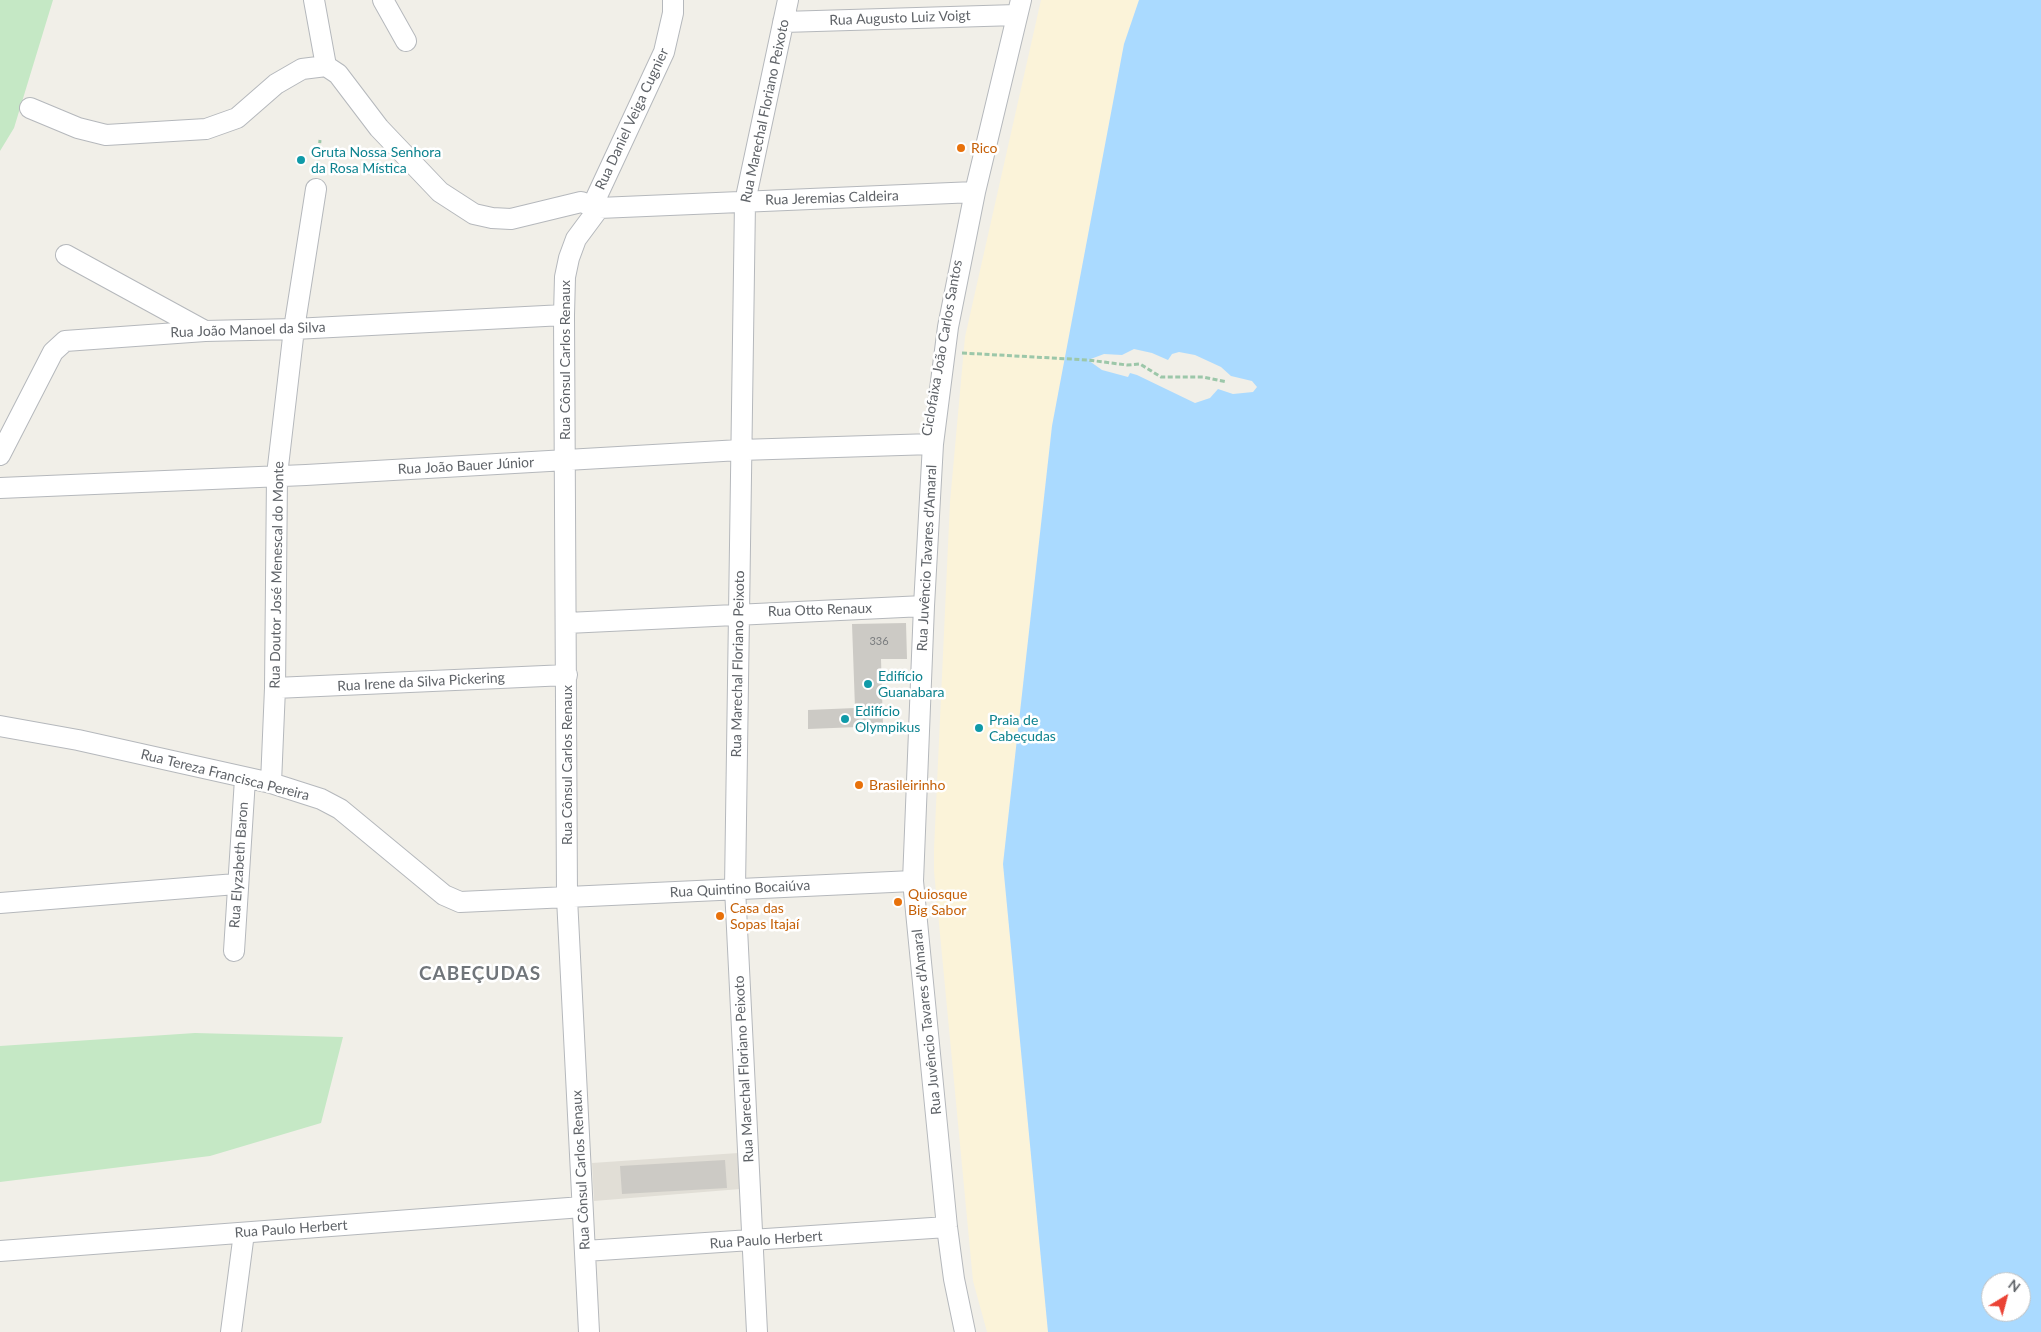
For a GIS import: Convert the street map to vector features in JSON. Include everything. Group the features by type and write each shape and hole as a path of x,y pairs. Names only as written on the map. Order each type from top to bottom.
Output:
{"street":[{"path":"30,108 78,128 106,135 206,129 237,118 276,84 302,69 326,66 314,0"},
{"path":"383,0 406,41"},
{"name":"Rua Daniel Veiga Cugnier","path":"599,208 596,198 664,52 672,21 674,0"},
{"name":"Rua Marechal Floriano Peixoto","path":"757,1332 735,888 744,202 788,0"},
{"name":"Rua Augusto Luiz Voigt","path":"783,22 1019,7"},
{"name":"Rua Juvêncio Tavares d'Amaral","path":"965,1332 954,1279 947,1227 913,881 924,606 933,444 944,351 975,192 1019,7"},
{"name":"Rua Jeremias Caldeira","path":"326,66 338,74 378,128 433,185 474,214 492,218 512,219 581,202 599,208 975,192"},
{"name":"Rua Doutor José Menescal do Monte","path":"271,784 275,688 277,475 294,329 316,188"},
{"name":"Rua Cônsul Carlos Renaux","path":"589,1332 567,898 564,315 565,277 569,258 576,239 599,208"},
{"path":"66,255 205,331"},
{"name":"Rua João Manoel da Silva","path":"0,455 53,352 60,344 71,340 205,331 294,329 564,315"},
{"name":"Rua João Bauer Júnior","path":"0,488 565,461 740,450 933,444"},
{"name":"Rua Otto Renaux","path":"567,623 924,606"},
{"name":"Rua Irene da Silva Pickering","path":"275,688 567,676"},
{"name":"Rua Tereza Francisca Pereira","path":"0,726 78,740 271,784 321,799 340,809 444,895 460,902 567,898"},
{"name":"Rua Elyzabeth Baron","path":"234,951 236,884 245,779"},
{"name":"Rua Quintino Bocaiúva","path":"567,898 735,888 913,881"},
{"path":"0,903 236,884"},
{"name":"Rua Paulo Herbert","path":"0,1251 582,1207"},
{"name":"Rua Paulo Herbert","path":"585,1251 947,1227"},
{"path":"231,1332 244,1233"}],"path":[{"path":"316,188 320,140"},
{"path":"944,351 1088,360 1127,365 1140,364 1161,377 1203,377 1227,382"}],"shaded area":[{"path":"738,1153 740,1189 594,1201 592,1163"}],"green space":[{"path":"0,0 53,0 14,128 0,151"},
{"path":"195,1033 343,1037 321,1123 210,1156 0,1182 0,1046"}],"sand":[{"name":"Praia de Cabeçudas","path":"1041,0 1139,0 1124,44 1052,426 1003,864 1048,1332 987,1332 973,1281 934,871 934,849 950,502 965,337"}],"water":[{"path":"1139,0 2041,0 2041,1332 1048,1332 1003,864 1052,426 1124,44","holes":["1134,349 1152,353 1168,360 1172,354 1179,352 1195,355 1221,367 1231,376 1252,381 1257,387 1253,392 1233,394 1218,389 1210,398 1195,403 1137,375 1130,373 1128,377 1102,370 1088,360 1104,354 1122,355"]}],"building":[{"path":"906,623 907,659 881,659 883,726 808,729 808,710 855,708 852,624"},
{"path":"725,1160 727,1188 622,1194 620,1166"}],"place":[{"name":"Rico","path":"961,148"},
{"name":"Gruta Nossa Senhora da Rosa Mística","path":"301,160"},
{"name":"Edifício Guanabara","path":"868,684"},
{"name":"Edifício Olympikus","path":"845,719"},
{"name":"Praia de Cabeçudas","path":"979,728"},
{"name":"Brasileirinho","path":"859,785"},
{"name":"Quiosque Big Sabor","path":"898,902"},
{"name":"Casa das Sopas Itajaí","path":"720,916"}],"district":[{"name":"CABEÇUDAS","path":"480,974"}]}
